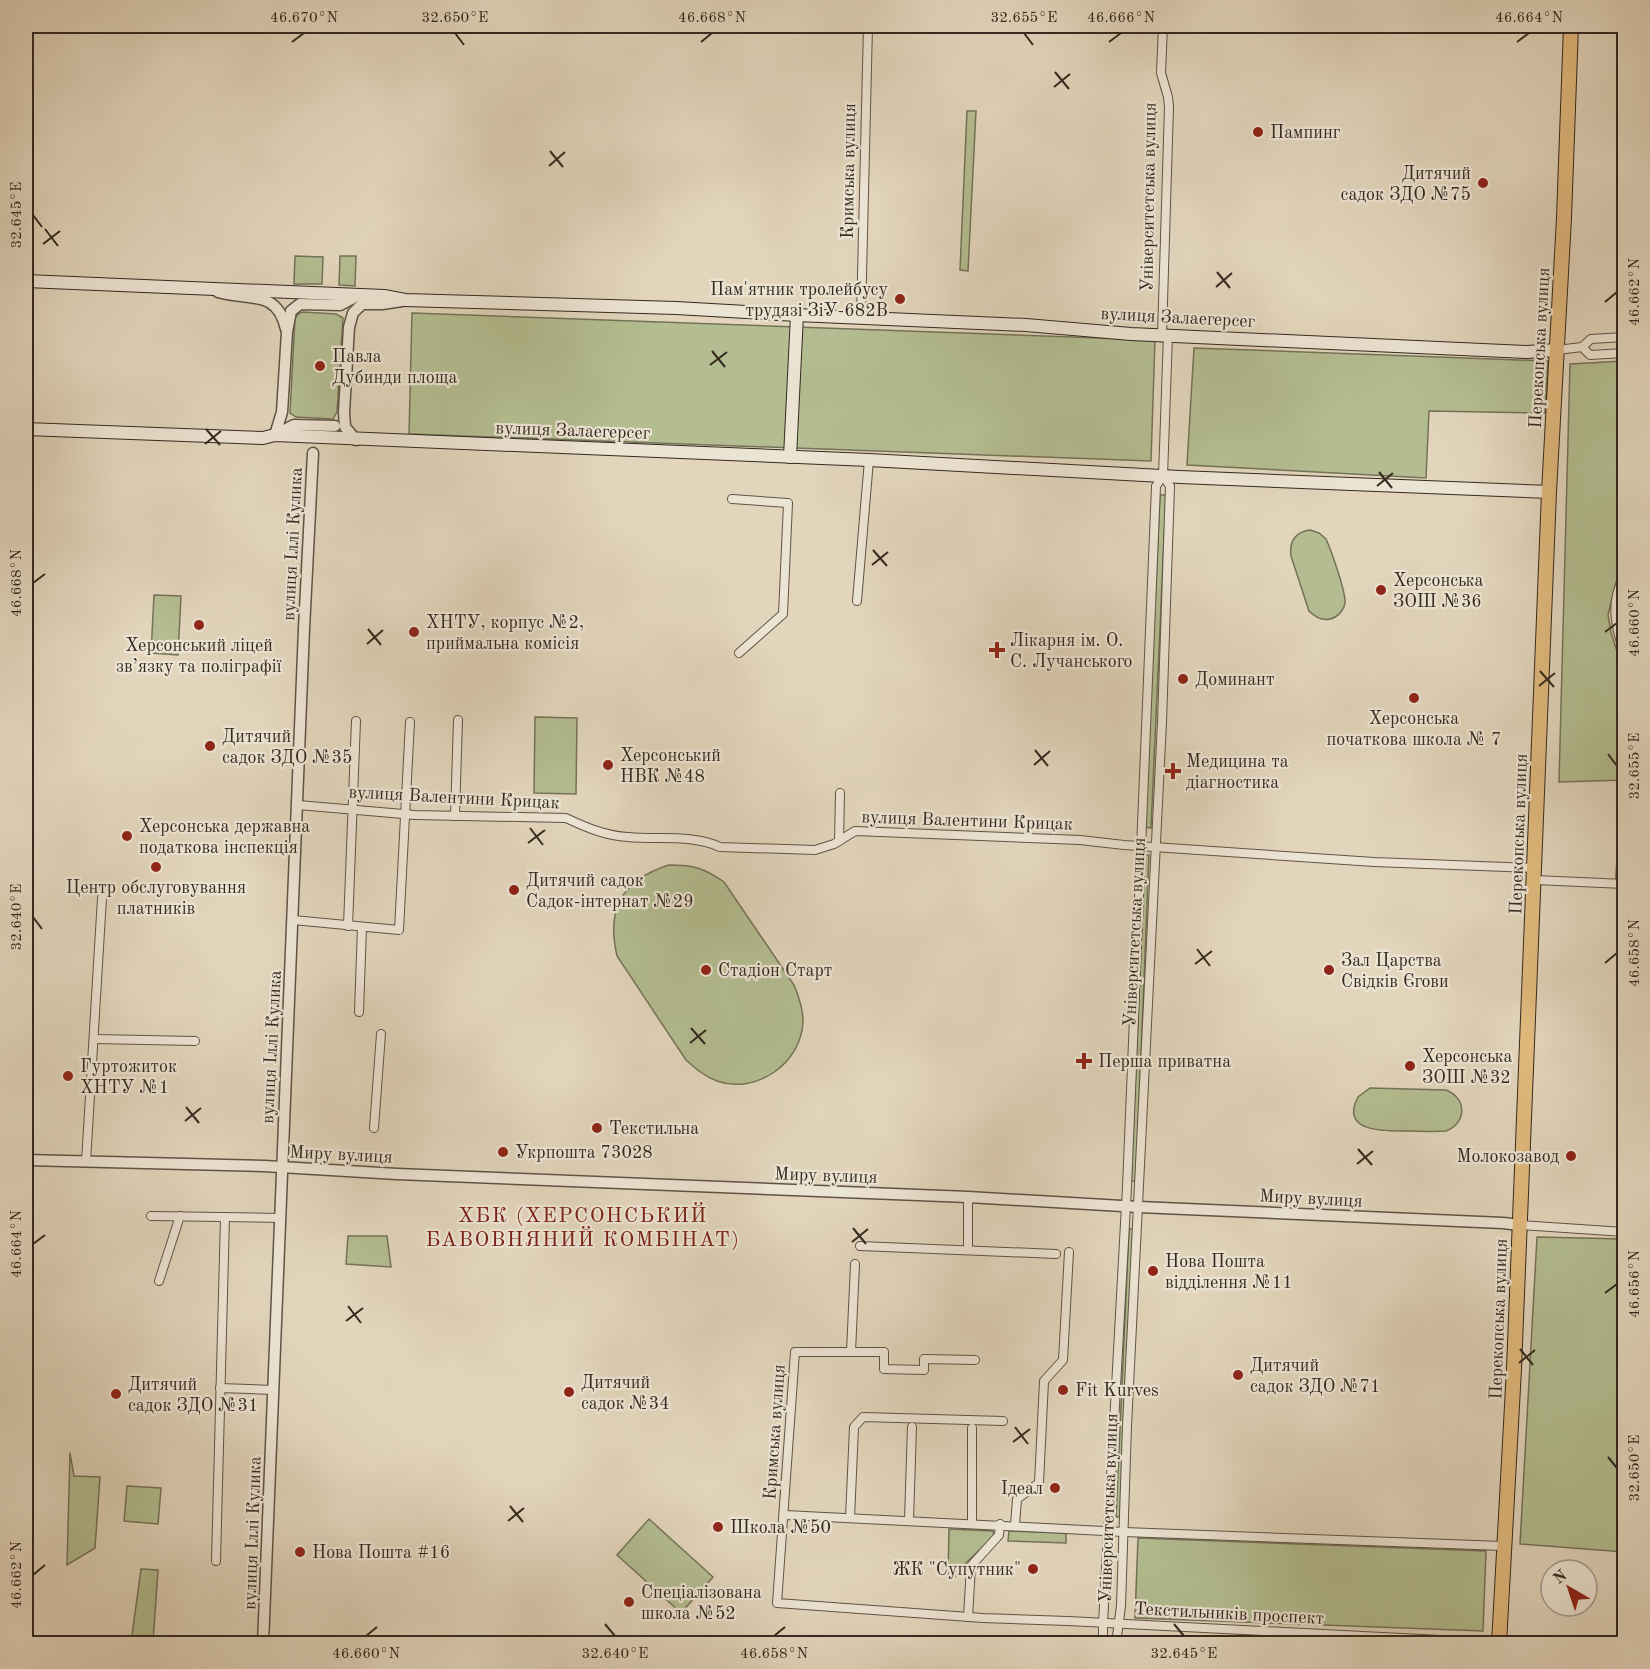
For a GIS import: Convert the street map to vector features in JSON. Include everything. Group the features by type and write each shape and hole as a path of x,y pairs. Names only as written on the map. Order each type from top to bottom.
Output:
{"main road":[{"name":"Перекопська вулиця","path":"1499,1643 1512,1410 1571,26"},
{"path":"26,281 212,291"},
{"name":"вулиця Залаегерсег","path":"212,291 237,289 405,300 676,308 1026,325 1165,335 1527,352 1557,350"},
{"path":"790,457 797,315"},
{"path":"26,429 263,438 275,435"},
{"name":"вулиця Залаегерсег","path":"275,435 1550,492"}],"street":[{"name":"Кримська вулиця","path":"861,318 868,26"},
{"name":"Університетська вулиця","path":"1103,1644 1126,1207 1156,486 1163,476 1169,107 1161,72 1163,26"},
{"path":"212,291 235,297 268,300 283,316 287,332"},
{"path":"328,295 340,305 346,314 349,327"},
{"path":"275,435 282,412 287,332 291,311 300,304 340,305 357,296"},
{"path":"356,440 345,427 344,412 349,327 353,313 362,304 405,300"},
{"path":"1557,350 1582,347 1591,339 1624,337"},
{"path":"1582,347 1590,355 1624,353"},
{"path":"282,412 313,453 327,438 344,412"},
{"path":"275,435 294,425 335,426"},
{"name":"вулиця Іллі Кулика","path":"263,1644 313,453"},
{"path":"857,601 868,460"},
{"name":"Університетська вулиця","path":"1116,1644 1120,1624 1154,846 1162,722 1170,486 1163,476"},
{"path":"732,499 788,503 783,614 739,653"},
{"path":"1624,577 1615,597 1615,614 1624,651"},
{"path":"455,816 458,720"},
{"path":"348,926 356,721"},
{"path":"293,920 399,930 410,722"},
{"path":"839,841 840,793"},
{"path":"1622,883 1624,799"},
{"name":"вулиця Валентини Крицак","path":"298,805 405,815 566,818 588,829 625,837 705,840 720,847 815,850 839,841 855,831 1080,840 1535,874 1622,883"},
{"path":"86,1162 102,898"},
{"path":"359,1012 362,927"},
{"path":"374,1128 381,1034"},
{"path":"94,1039 195,1041"},
{"name":"Миру вулиця","path":"26,1160 282,1167 397,1174 968,1197 1126,1207 1503,1223 1624,1232"},
{"path":"968,1197 968,1250"},
{"path":"151,1216 281,1218"},
{"path":"159,1281 180,1216"},
{"path":"216,1561 225,1217"},
{"path":"860,1246 1056,1254"},
{"path":"1015,1525 1017,1499 1039,1483 1044,1381 1063,1360 1069,1252"},
{"path":"851,1352 855,1264"},
{"name":"Кримська вулиця","path":"777,1603 795,1352 884,1352 884,1369 924,1371 924,1359 975,1360"},
{"path":"220,1388 274,1390"},
{"path":"850,1518 854,1427 863,1417 1002,1421"},
{"path":"909,1520 912,1427"},
{"path":"972,1428 972,1523"},
{"path":"785,1515 1124,1532 1503,1546"},
{"path":"968,1617 971,1566 999,1536 1000,1524"},
{"name":"Текстильників проспект","path":"777,1603 968,1617 1499,1643"}],"green space":[{"path":"967,111 976,111 968,271 960,270"},
{"path":"295,256 323,257 322,284 294,284"},
{"path":"340,256 356,256 355,286 339,285"},
{"path":"303,312 336,314 343,318 337,412 333,419 296,417 290,413 295,318"},
{"path":"412,313 1155,340 1151,461 409,434"},
{"path":"1194,348 1548,361 1545,413 1429,411 1426,478 1187,465"},
{"path":"1624,361 1624,567 1617,579 1608,615 1624,674 1624,780 1559,782 1570,364"},
{"path":"1160,495 1166,495 1151,828 1145,827"},
{"path":"1310,530 1326,539 1343,590 1345,603 1343,608 1338,615 1330,619 1319,618 1309,611 1291,556 1294,539 1300,533"},
{"path":"154,595 181,596 178,655 151,653"},
{"path":"535,717 577,718 576,794 534,793"},
{"path":"1145,855 1149,855 1136,1181 1131,1181"},
{"name":"Стадіон Старт","path":"669,865 698,868 724,882 794,985 802,1012 801,1036 786,1062 761,1079 732,1084 712,1079 693,1066 686,1060 617,956 614,924 621,898 640,879"},
{"path":"1370,1088 1446,1090 1453,1094 1461,1104 1461,1117 1453,1127 1446,1131 1388,1131 1368,1128 1355,1118 1354,1109 1358,1097"},
{"path":"1129,1229 1134,1229 1121,1517 1116,1517"},
{"path":"348,1236 387,1236 391,1267 346,1264"},
{"path":"1537,1237 1624,1239 1624,1552 1520,1544"},
{"path":"70,1453 74,1476 100,1477 95,1548 67,1565"},
{"path":"127,1486 161,1488 158,1524 124,1521"},
{"path":"649,1519 713,1577 681,1613 617,1555"},
{"path":"949,1529 993,1531 994,1536 964,1565 959,1576 948,1576"},
{"path":"1009,1531 1066,1533 1066,1543 1008,1541"},
{"path":"1138,1538 1486,1551 1483,1631 1135,1618"},
{"path":"141,1569 158,1570 153,1643 131,1643"}],"place":[{"name":"Пампинг","path":"1258,132"},
{"name":"Дитячий садок ЗДО №75","path":"1483,183"},
{"name":"Пам'ятник тролейбусу трудязі ЗіУ-682В","path":"900,299"},
{"name":"Павла Дубинди площа","path":"320,366"},
{"name":"Херсонська ЗОШ №36","path":"1381,590"},
{"name":"Херсонський ліцей зв’язку та поліграфії","path":"199,625"},
{"name":"ХНТУ, корпус №2, приймальна комісія","path":"414,632"},
{"name":"Лікарня ім. О. С. Лучанського","path":"997,650"},
{"name":"Доминант","path":"1183,679"},
{"name":"Херсонська початкова школа № 7","path":"1414,698"},
{"name":"Дитячий садок ЗДО №35","path":"210,746"},
{"name":"Херсонський НВК №48","path":"608,765"},
{"name":"Медицина та діагностика","path":"1173,771"},
{"name":"Херсонська державна податкова інспекція","path":"127,836"},
{"name":"Центр обслуговування платників","path":"156,867"},
{"name":"Дитячий садок Садок-інтернат №29","path":"514,890"},
{"name":"Стадіон Старт","path":"706,970"},
{"name":"Зал Царства Свідків Єгови","path":"1329,970"},
{"name":"Перша приватна","path":"1084,1061"},
{"name":"Херсонська ЗОШ №32","path":"1410,1066"},
{"name":"Гуртожиток ХНТУ №1","path":"68,1076"},
{"name":"Текстильна","path":"597,1128"},
{"name":"Укрпошта 73028","path":"503,1152"},
{"name":"Молокозавод","path":"1571,1156"},
{"name":"Нова Пошта відділення №11","path":"1153,1271"},
{"name":"Дитячий садок ЗДО №71","path":"1238,1375"},
{"name":"Fit Kurves","path":"1063,1390"},
{"name":"Дитячий садок №34","path":"569,1392"},
{"name":"Дитячий садок ЗДО №31","path":"116,1394"},
{"name":"Ідеал","path":"1055,1488"},
{"name":"Школа №50","path":"718,1527"},
{"name":"Нова Пошта #16","path":"300,1552"},
{"name":"ЖК \"Супутник\"","path":"1033,1569"},
{"name":"Спеціалізована школа №52","path":"629,1602"}],"district":[{"name":"ХБК (ХЕРСОНСЬКИЙ БАВОВНЯНИЙ КОМБІНАТ)","path":"583,1227"}]}
